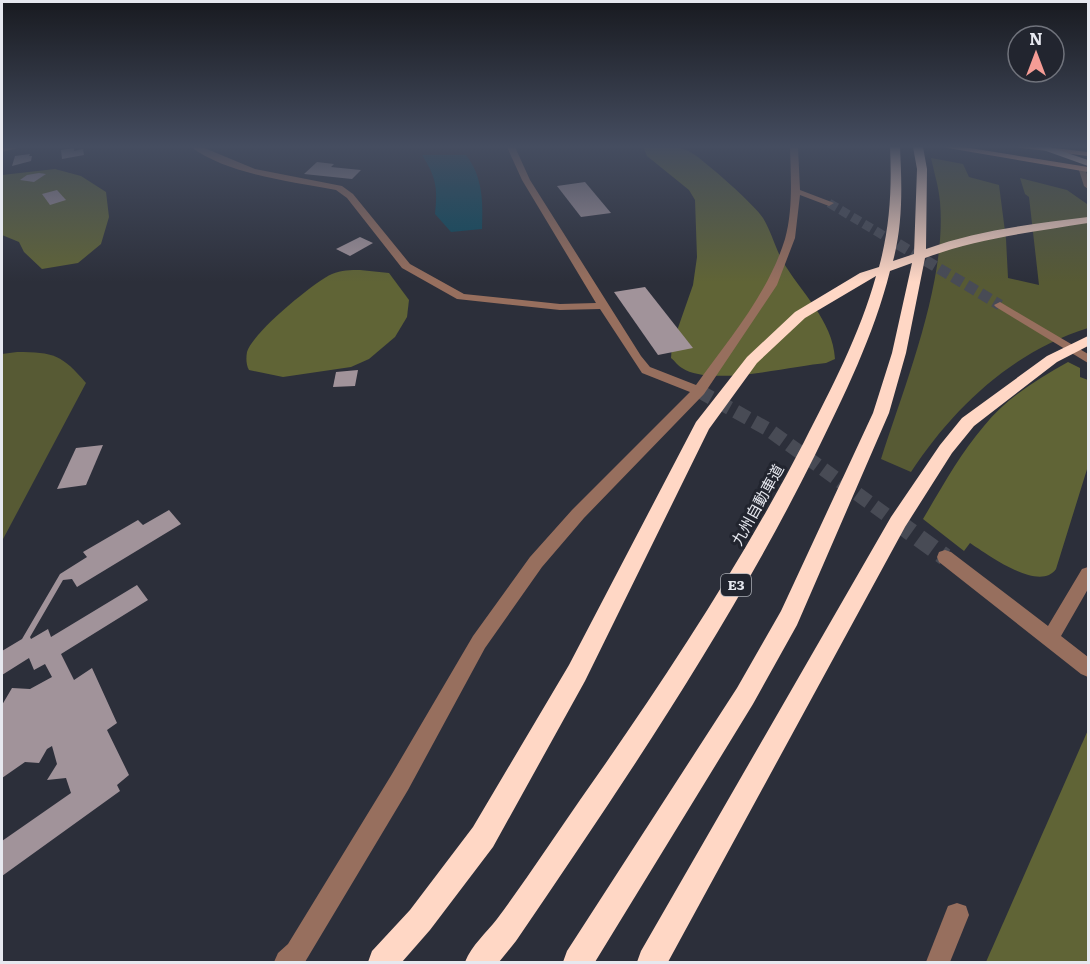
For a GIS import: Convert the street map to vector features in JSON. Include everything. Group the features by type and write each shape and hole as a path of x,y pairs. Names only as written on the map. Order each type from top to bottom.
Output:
{"highway":[{"name":"九州自動車道","path":"480,963 506,931 646,728 735,586 797,474 860,343 893,238 895,192"},
{"path":"578,963 745,696 789,618 881,413 899,353 917,275 922,192"},
{"path":"383,963 420,920 483,837 577,673 702,426 752,360 800,315 864,276 957,242 1016,230 1089,220"},
{"path":"652,963 898,522 946,449 968,422 1052,359 1089,340"}],"street":[{"path":"344,192 406,266 461,297 497,303 560,307 603,306"},
{"path":"533,192 603,306 646,370 699,391"},
{"path":"287,963 297,953 400,782 479,642 536,562 586,506 699,391 772,285 790,238 796,192"},
{"path":"799,192 830,203"},
{"path":"1000,305 1089,359"},
{"path":"945,557 1089,668"},
{"path":"1051,638 1089,574"},
{"path":"938,963 957,915"}],"green space":[{"path":"2,192 106,192 109,217 101,244 78,263 42,269 24,252 19,242 2,235"},
{"path":"690,192 738,192 758,212 766,223 789,272 822,319 833,345 835,359 826,363 751,374 711,376 682,368 671,358 672,345 693,285 697,257 695,200"},
{"path":"939,192 1000,192 1008,278 1039,285 1029,197 1024,192 1070,192 1087,204 1088,328 1034,351 987,385 946,425 911,472 881,459 912,366 931,298 940,233"},
{"path":"342,271 389,273 409,300 407,317 395,337 369,359 351,367 283,377 249,370 247,352 271,321 323,279"},
{"path":"17,352 49,354 56,357 70,366 86,383 2,541 2,354"},
{"path":"1068,362 1080,368 1080,377 1088,380 1088,466 1056,569 1048,575 1038,577 1013,569 970,543 964,551 923,519 959,459 993,416 1023,390"},
{"path":"1088,730 1088,962 986,962"}],"water":[{"path":"436,192 481,192 482,229 451,232 435,214"}],"building":[{"path":"59,192 66,200 50,205 42,194"},
{"path":"562,192 593,192 611,213 581,217"},
{"path":"360,237 373,243 350,256 336,249"},
{"path":"645,287 693,348 658,355 614,292"},
{"path":"358,370 355,386 333,387 336,372"},
{"path":"103,445 86,485 57,489 76,448"},
{"path":"169,510 181,524 77,587 72,579 63,580 30,637 31,639 48,629 51,637 137,585 148,600 61,654 74,680 92,668 117,723 107,730 129,775 117,785 120,791 2,876 2,841 71,793 66,778 47,780 57,764 52,746 47,749 39,763 25,762 2,778 2,705 12,688 30,689 52,677 45,664 34,670 29,658 2,675 2,651 22,639 60,574 87,557 83,552 138,520 143,525"}],"tunnel":[{"path":"829,203 901,246"},
{"path":"898,244 1000,305"},
{"path":"699,391 769,430 899,524"},
{"path":"897,522 945,557"}]}
